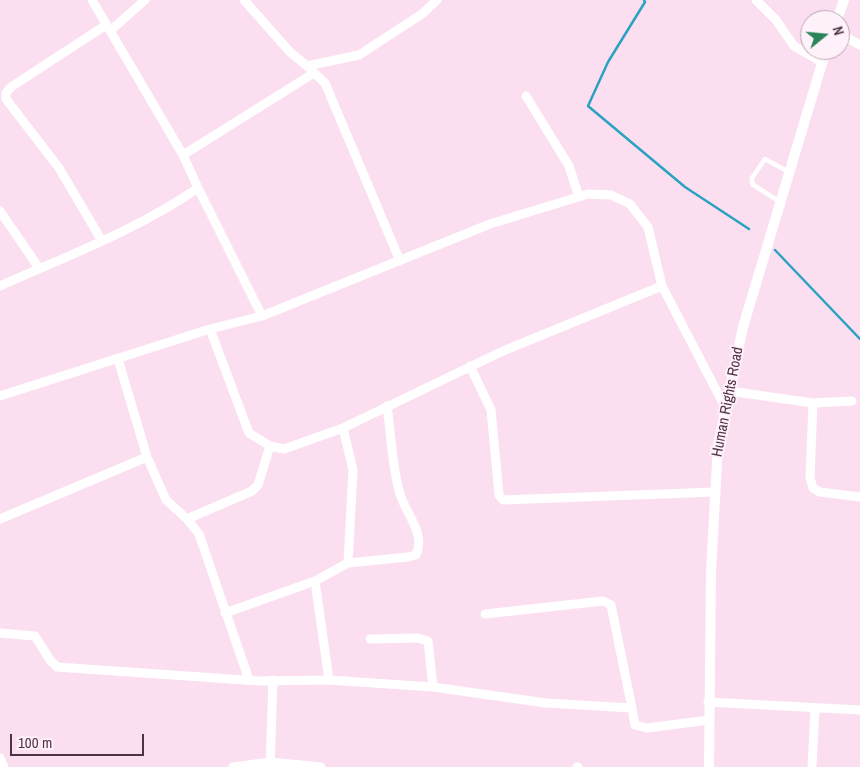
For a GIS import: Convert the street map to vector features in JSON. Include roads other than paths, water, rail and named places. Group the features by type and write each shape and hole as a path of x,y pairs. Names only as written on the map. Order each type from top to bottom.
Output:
{"street":[{"path":"92,0 183,155 262,316"},
{"path":"6,96 10,87 108,28 145,0"},
{"path":"244,0 290,52 325,82 400,261"},
{"path":"307,66 359,55 422,14 437,0"},
{"path":"756,0 776,20 794,46 822,62"},
{"name":"Human Rights Road","path":"709,767 708,702 718,445 743,327 822,62"},
{"path":"183,155 314,72"},
{"path":"0,86 6,99 59,168 102,241"},
{"path":"526,96 569,166 579,197"},
{"path":"0,286 102,241 182,200 198,188"},
{"path":"0,396 28,385 118,359 210,329 262,316 490,224 588,194 610,196 630,204 639,213 648,227 662,286 700,363 725,407"},
{"path":"0,211 39,268"},
{"path":"210,329 249,433 270,446 284,449 343,428 470,366 662,286"},
{"path":"118,359 147,457 166,500 187,519 199,534 249,680"},
{"path":"470,366 491,410 499,495 504,500 715,492"},
{"path":"729,391 813,403 852,401"},
{"path":"813,403 810,478 813,488 820,492 860,497"},
{"path":"225,612 315,581 348,564 416,555 420,548 413,520 399,492 387,406"},
{"path":"343,428 353,470 348,564"},
{"path":"187,519 252,491 258,485 270,446"},
{"path":"0,519 147,457"},
{"path":"315,581 328,680"},
{"path":"485,614 603,601 611,605 635,725 647,728 709,720"},
{"path":"0,633 35,636 50,660 57,667 249,680 328,680 433,686 546,703 632,708"},
{"path":"370,639 418,638 428,641 433,686"},
{"path":"270,765 273,680"},
{"path":"708,702 816,710 860,710"},
{"path":"812,767 816,710"},
{"path":"0,759 4,767"},
{"path":"233,767 270,765 321,767"}],"lane":[{"path":"780,202 752,184 752,178 765,160 789,172"}],"waterway":[{"path":"644,0 645,2 608,62 588,106 685,187 749,229"},
{"path":"775,250 860,339"}]}
